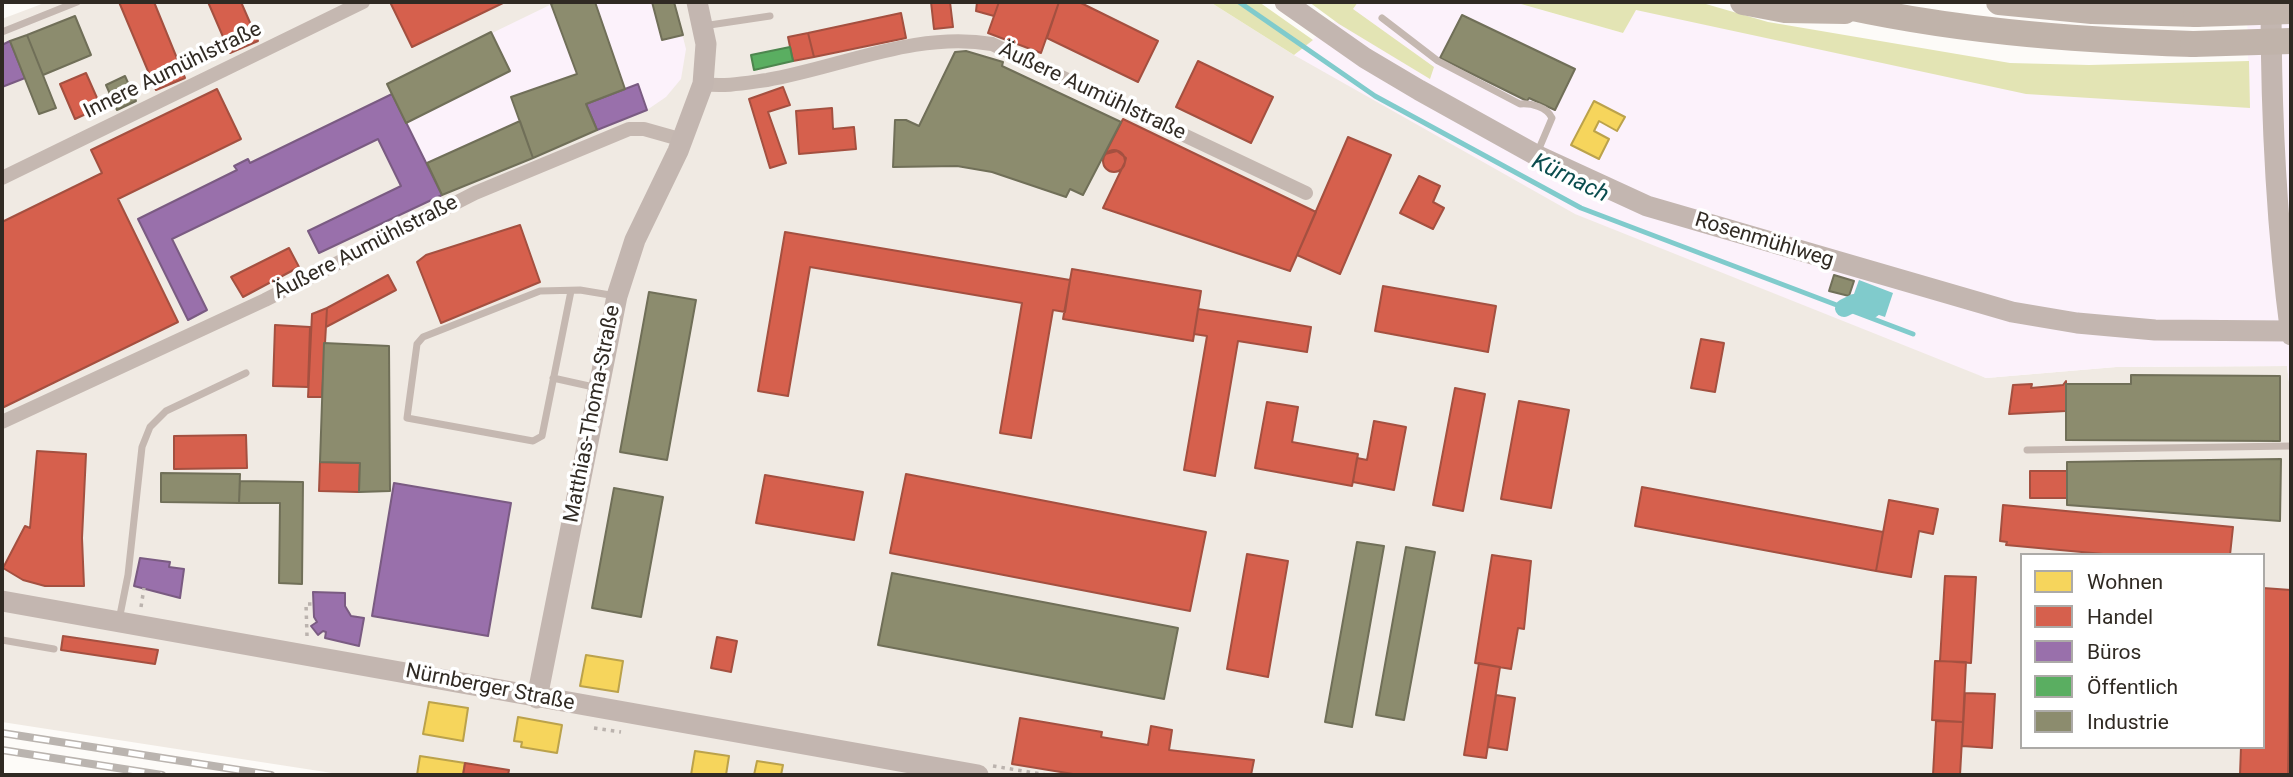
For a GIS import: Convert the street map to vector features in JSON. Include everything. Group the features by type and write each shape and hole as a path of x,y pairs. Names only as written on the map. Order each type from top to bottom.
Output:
{"highway":[{"path":"1743,2 1785,10 1869,12"},
{"path":"1826,2 1869,12 2029,35 2193,44 2291,41"},
{"path":"1999,2 2092,11 2196,14 2291,11"}],"street":[{"name":"Innere Aumühlstraße","path":"2,178 363,2"},
{"path":"682,140 703,85 706,44 697,2"},
{"name":"Rosenmühlweg","path":"1285,2 1364,58 1536,155 1647,205 2012,312 2077,323 2155,330 2291,333"},
{"path":"2271,2 2271,94 2278,230 2291,333"},
{"name":"Äußere Aumühlstraße","path":"703,85 723,87 792,75 928,41 966,40 992,44 1306,193"},
{"name":"Äußere Aumühlstraße","path":"2,422 256,304 501,182 629,130 644,129 682,140"},
{"name":"Matthias-Thoma-Straße","path":"537,698 617,296 635,240 682,140"},
{"name":"Nürnberger Straße","path":"2,601 978,775"}],"lane":[{"path":"2,32 78,2"},
{"path":"702,26 770,16"},
{"path":"1382,18 1438,61 1520,104 1531,103 1550,113 1552,117 1536,155"},
{"path":"571,291 542,436 533,441 407,418 416,344 423,337 540,291 580,289 617,296"},
{"path":"119,621 128,576 142,447 150,427 166,411 246,373"},
{"path":"553,378 598,388"},
{"path":"2027,450 2291,446"},
{"path":"2,640 54,649"}],"path":[{"path":"304,653 308,627 306,604 313,604"}],"shaded area":[{"path":"47,2 1210,2 1294,55 1986,378 2116,367 2287,366 2291,398 2291,775 345,775 2,722 2,19"},
{"path":"556,2 674,2 686,49 681,79 666,97 647,110 442,195 387,84"},
{"path":"1358,2 1514,2 1623,33 1635,10 2249,108 2247,2 2291,2 2291,398 2287,366 2116,367 1986,378 1575,214 1294,55"}],"green space":[{"path":"1210,2 1259,2 1313,40 1294,55"},
{"path":"1309,2 1358,2 1353,9 1434,67 1430,79 1339,24"},
{"path":"1514,2 1699,2 1768,22 2010,63 2089,65 2249,61 2250,108 2026,94 1636,10 1623,33"}],"water":[{"path":"1859,280 1893,293 1885,317 1850,305"}],"building: Wohnen":[{"path":"1594,101 1625,117 1617,131 1599,121 1594,131 1609,139 1599,159 1571,145"},
{"path":"586,655 623,661 618,692 580,686"},
{"path":"429,702 468,708 463,741 423,734"},
{"path":"518,717 562,725 557,753 521,747 522,742 514,741"},
{"path":"695,751 729,756 726,775 691,775"},
{"path":"420,756 465,763 463,775 417,775"},
{"path":"757,761 783,765 781,775 754,775"}],"building: Handel":[{"path":"119,2 154,2 185,78 156,90"},
{"path":"208,2 241,2 258,41 230,53"},
{"path":"390,2 505,2 412,47"},
{"path":"931,2 950,2 953,27 934,29"},
{"path":"977,2 999,2 994,16 976,11"},
{"path":"999,2 1059,2 1041,53 988,33"},
{"path":"1059,2 1079,2 1158,41 1138,82 1047,38"},
{"path":"901,13 906,38 814,57 808,33"},
{"path":"808,33 814,57 793,61 788,37"},
{"path":"1198,61 1273,97 1251,143 1176,107"},
{"path":"86,73 101,107 75,119 60,84"},
{"path":"783,87 790,105 768,112 786,163 770,168 749,99"},
{"path":"217,89 241,139 118,199 178,322 2,408 2,222 102,173 91,150"},
{"path":"832,108 833,129 854,127 856,149 799,154 796,111"},
{"path":"1123,119 1316,212 1290,271 1103,208 1126,158 1117,151 1105,154"},
{"path":"1348,137 1391,155 1340,274 1297,255"},
{"path":"1114,150 1122,153 1125,161 1122,169 1114,172 1106,169 1103,161 1106,153"},
{"path":"1419,176 1440,186 1433,202 1444,208 1433,229 1400,213"},
{"path":"520,225 540,282 441,323 417,262 426,255"},
{"path":"785,232 1070,280 1065,312 1053,310 1031,438 1000,433 1022,303 810,267 788,396 758,391"},
{"path":"289,248 299,267 243,297 231,277"},
{"path":"1072,269 1201,291 1193,341 1063,319"},
{"path":"388,275 396,290 326,327 327,308"},
{"path":"1383,286 1496,306 1488,352 1375,331"},
{"path":"327,308 322,397 308,397 312,314"},
{"path":"1198,309 1311,327 1307,352 1238,341 1215,476 1184,470 1207,336 1194,334"},
{"path":"275,325 310,327 308,387 273,386"},
{"path":"1701,339 1724,343 1715,392 1691,388"},
{"path":"2066,381 2066,411 2009,414 2013,385 2032,384 2031,388 2063,385"},
{"path":"1455,388 1485,394 1463,511 1433,505"},
{"path":"1519,401 1569,410 1551,508 1501,499"},
{"path":"1267,402 1298,407 1292,442 1358,454 1352,486 1255,468"},
{"path":"1374,421 1406,427 1394,490 1353,482 1357,458 1367,460"},
{"path":"246,435 247,468 174,469 174,436"},
{"path":"37,451 86,454 82,538 84,586 45,586 23,580 3,568 25,526 30,528"},
{"path":"320,462 360,463 359,492 319,491"},
{"path":"2030,471 2067,471 2067,498 2030,498"},
{"path":"906,474 1206,532 1190,611 890,553"},
{"path":"765,475 863,492 854,540 756,523"},
{"path":"1642,487 1883,532 1876,571 1635,526"},
{"path":"1889,500 1938,509 1933,534 1919,531 1911,577 1876,571"},
{"path":"2003,505 2233,527 2230,553 2092,553 2006,545 2007,542 2000,541"},
{"path":"1247,554 1288,561 1268,677 1227,669"},
{"path":"1492,555 1531,561 1524,629 1518,628 1511,669 1475,663"},
{"path":"1945,576 1976,577 1971,663 1940,661"},
{"path":"2265,588 2291,590 2288,775 2240,775 2241,749 2265,749"},
{"path":"63,636 158,650 155,664 61,650"},
{"path":"717,637 737,641 731,672 711,668"},
{"path":"1935,661 1966,662 1963,722 1932,720"},
{"path":"1479,663 1500,667 1486,758 1464,755"},
{"path":"1965,693 1995,694 1992,748 1962,746"},
{"path":"1496,695 1515,698 1507,750 1488,747"},
{"path":"1020,718 1102,732 1101,737 1148,745 1151,726 1172,730 1169,750 1254,760 1251,775 1079,775 1012,764"},
{"path":"1936,721 1963,722 1960,775 1933,775"},
{"path":"465,763 509,770 508,775 463,775"}],"building: Büros":[{"path":"10,41 25,78 2,87 2,45"},
{"path":"638,84 647,110 597,130 586,104"},
{"path":"392,94 442,195 319,253 308,231 401,186 378,139 172,239 207,310 188,320 138,219 237,170 234,166 248,159 250,163"},
{"path":"394,483 511,503 488,636 372,616"},
{"path":"140,558 170,562 169,567 184,569 180,598 134,586"},
{"path":"313,592 345,593 345,606 351,616 364,618 359,646 325,638 326,632 323,631 318,635 311,626 317,622 314,617"}],"building: Öffentlich":[{"path":"790,47 793,61 754,70 751,55"}],"building: Industrie":[{"path":"595,2 625,89 586,104 597,130 533,158 511,97 577,74 551,4"},
{"path":"652,2 674,2 683,35 662,40"},
{"path":"1462,15 1575,69 1555,110 1529,98 1527,101 1440,58"},
{"path":"75,16 91,55 43,75 27,35"},
{"path":"491,32 510,71 406,123 387,84"},
{"path":"27,35 56,108 39,114 10,41"},
{"path":"966,51 1003,62 1002,66 1121,122 1083,195 1070,189 1066,197 992,172 957,166 893,167 895,120 906,120 919,126 955,52"},
{"path":"125,76 136,101 117,110 106,85"},
{"path":"520,121 533,158 442,195 427,163"},
{"path":"1834,275 1854,281 1849,296 1829,291"},
{"path":"649,292 696,300 667,460 620,452"},
{"path":"324,343 389,346 390,491 359,492 360,463 320,462"},
{"path":"2131,375 2280,376 2280,441 2066,440 2066,384 2131,384"},
{"path":"2281,459 2280,521 2067,505 2067,462"},
{"path":"161,473 240,474 239,503 161,502"},
{"path":"240,481 303,482 302,584 279,583 280,503 239,503"},
{"path":"614,488 663,497 641,617 592,608"},
{"path":"1357,542 1384,546 1352,727 1325,722"},
{"path":"1406,547 1435,552 1404,720 1376,715"},
{"path":"892,573 1178,628 1164,699 878,645"}],"waterway":[{"name":"Kürnach","path":"1239,2 1375,96 1581,208 1913,334"},
{"path":"1844,308 1854,303 1872,309"}],"railway":[{"path":"2,733 271,775"},
{"path":"2,750 162,775"}]}
